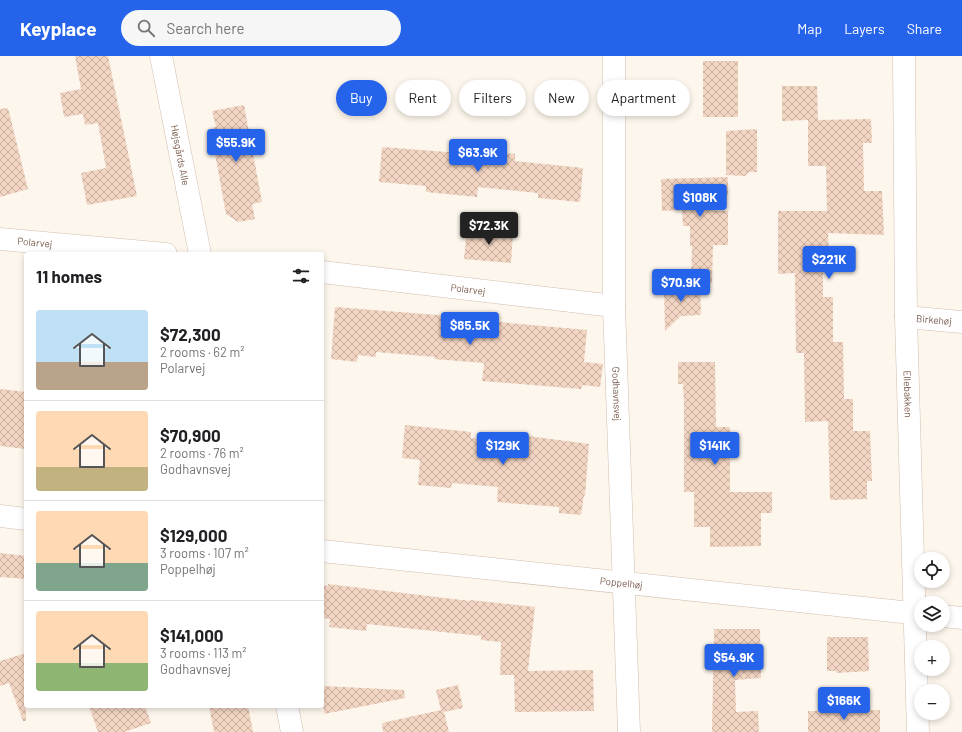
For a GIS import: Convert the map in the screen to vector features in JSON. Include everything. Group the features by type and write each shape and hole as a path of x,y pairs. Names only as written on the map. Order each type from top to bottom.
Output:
{"street":[{"name":"Højsgårds Alle","path":"161,56 200,252"},
{"name":"Godhavnsvej","path":"614,56 614,306 629,732"},
{"name":"Ellebakken","path":"904,56 906,317 917,596"},
{"name":"Polarvej","path":"0,239 144,252"},
{"name":"Polarvej","path":"324,272 614,306"},
{"name":"Birkehøj","path":"906,317 962,322"},
{"path":"0,516 24,518"},
{"name":"Poppelhøj","path":"324,551 914,614"},
{"path":"950,617 962,618"},
{"name":"Ellebakken","path":"918,632 918,732"},
{"path":"287,708 292,732"}],"building":[{"path":"75,56 108,56 137,196 87,205 81,173 106,168 98,123 85,125 83,114 64,117 60,93 81,89"},
{"path":"703,61 738,61 738,117 703,117"},
{"path":"782,86 817,86 818,120 871,119 872,143 863,143 864,191 882,191 884,235 828,233 829,256 823,256 823,297 833,297 833,342 843,342 844,399 853,399 853,431 870,431 872,481 867,481 867,499 830,500 828,421 805,422 804,353 796,353 795,273 778,274 778,211 827,211 826,166 808,166 808,120 782,121"},
{"path":"244,105 262,202 252,204 255,219 238,222 226,214 214,148 216,148 212,128 216,127 212,111"},
{"path":"8,108 28,189 0,197 0,109"},
{"path":"757,129 757,172 749,172 745,176 726,175 726,131"},
{"path":"382,147 460,153 461,148 515,154 515,161 583,168 580,202 538,198 538,193 478,187 477,197 426,192 426,186 379,182"},
{"path":"728,177 728,195 714,211 728,211 728,245 713,245 712,283 691,282 692,245 690,246 690,226 683,226 682,210 662,211 661,179"},
{"path":"467,229 513,234 511,263 464,259"},
{"path":"700,285 701,315 681,316 665,331 664,286"},
{"path":"335,307 476,318 509,323 587,330 584,362 603,364 600,387 582,385 581,389 482,381 484,363 434,359 435,357 376,352 376,357 358,355 357,362 331,359"},
{"path":"678,362 715,362 716,427 730,427 730,492 772,492 772,513 761,513 761,546 710,547 710,527 694,527 694,492 684,492 684,403 683,384 678,384"},
{"path":"0,389 24,392 24,449 0,446"},
{"path":"405,425 471,432 471,438 527,444 528,436 589,444 585,496 584,495 581,515 559,513 559,507 497,502 498,487 452,483 451,488 418,485 420,460 402,458"},
{"path":"0,553 24,556 24,579 0,577"},
{"path":"328,584 470,601 535,607 528,671 593,670 594,711 515,712 514,675 500,675 501,642 481,640 481,636 367,624 366,631 329,627 330,619 324,618 324,585 328,586"},
{"path":"714,629 760,629 761,678 735,680 736,712 758,711 759,732 712,732"},
{"path":"827,637 868,637 869,671 836,673 836,671 827,671"},
{"path":"24,654 24,708 26,708 26,721 23,721 9,683 0,686 0,661"},
{"path":"458,685 463,708 444,712 449,732 383,732 382,723 441,710 436,690"},
{"path":"324,686 404,690 405,698 324,714"},
{"path":"90,708 146,708 151,723 124,732 98,732"},
{"path":"209,708 248,708 253,732 214,732"},
{"path":"880,710 880,732 808,732 808,711"}]}
